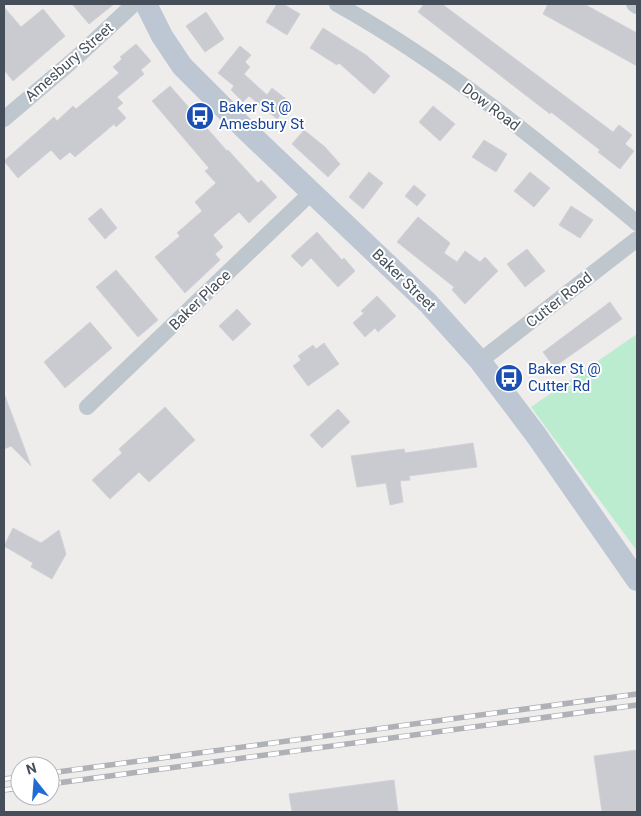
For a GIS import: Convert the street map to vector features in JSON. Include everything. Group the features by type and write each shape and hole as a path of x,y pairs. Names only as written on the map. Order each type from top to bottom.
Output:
{"street":[{"name":"Amesbury Street","path":"4,120 77,57 134,4"},
{"name":"Baker Street","path":"146,4 162,36 182,66 428,303 480,361 536,435 637,580"},
{"name":"Dow Road","path":"337,4 421,56 475,94 637,223"},
{"name":"Baker Place","path":"87,407 312,192"},
{"name":"Cutter Road","path":"480,361 637,239"}],"green space":[{"path":"637,334 637,551 531,407"}],"building":[{"path":"72,4 114,4 89,24"},
{"path":"277,4 283,4 300,14 287,35 266,22"},
{"path":"424,4 442,4 613,132 619,125 632,135 625,144 634,151 620,169 598,152 600,150 551,112 550,114 418,12"},
{"path":"548,4 584,4 637,33 637,66 543,14"},
{"path":"4,7 21,27 43,9 65,36 13,81 4,70"},
{"path":"206,12 224,39 205,52 186,26"},
{"path":"323,28 366,55 390,76 374,94 339,63 337,65 310,48"},
{"path":"136,44 151,61 141,70 144,74 117,97 123,103 117,108 126,118 116,127 114,124 75,157 70,152 60,160 51,150 18,178 4,161 54,117 57,121 73,106 76,109 119,73 113,67 122,59 120,57"},
{"path":"240,46 251,55 245,62 250,67 244,74 267,95 272,88 291,103 277,119 249,96 243,102 231,90 234,86 218,73"},
{"path":"170,86 227,151 258,183 261,180 277,197 249,223 239,212 213,235 223,247 215,254 220,260 185,293 155,257 180,236 177,233 202,211 195,202 216,183 205,171 209,168 152,101"},
{"path":"433,106 455,124 440,141 419,122"},
{"path":"304,130 325,147 340,164 328,177 292,144"},
{"path":"484,140 507,154 496,172 472,157"},
{"path":"369,172 383,183 363,209 349,197"},
{"path":"530,172 550,188 534,207 514,191"},
{"path":"414,185 426,195 417,206 405,196"},
{"path":"571,206 593,220 580,238 559,225"},
{"path":"101,208 117,228 105,239 88,219"},
{"path":"418,217 450,243 444,253 457,262 465,251 480,262 485,257 498,271 465,304 452,290 454,287 397,242"},
{"path":"317,232 342,260 344,258 355,271 338,287 311,258 302,267 291,256"},
{"path":"527,249 545,271 525,287 507,264"},
{"path":"116,270 158,320 138,337 96,287"},
{"path":"377,296 396,316 378,332 375,328 365,337 353,323 364,313 361,311"},
{"path":"610,302 622,319 554,367 543,352"},
{"path":"237,309 251,324 233,341 219,326"},
{"path":"90,322 112,348 65,388 44,362"},
{"path":"324,343 339,364 308,386 293,366 301,360 298,356 313,345 316,349"},
{"path":"4,396 31,466 11,446 4,449"},
{"path":"165,407 195,440 149,482 139,472 110,499 92,480 122,453 119,449"},
{"path":"338,409 350,422 322,448 310,435"},
{"path":"473,443 477,467 409,476 410,480 400,481 403,502 390,505 386,483 357,487 351,456 404,449 405,453"},
{"path":"13,528 41,543 59,530 66,554 52,579 31,567 33,563 4,546"},
{"path":"637,750 637,812 602,812 594,756"},
{"path":"394,780 398,812 292,812 289,794"}],"railway":[{"path":"60,772 637,694"},
{"path":"60,783 637,705"},
{"path":"4,779 10,778"},
{"path":"4,790 10,789"}],"place":[{"name":"Baker St @ Amesbury St","path":"200,116"},
{"name":"Baker St @ Cutter Rd","path":"509,378"}]}
